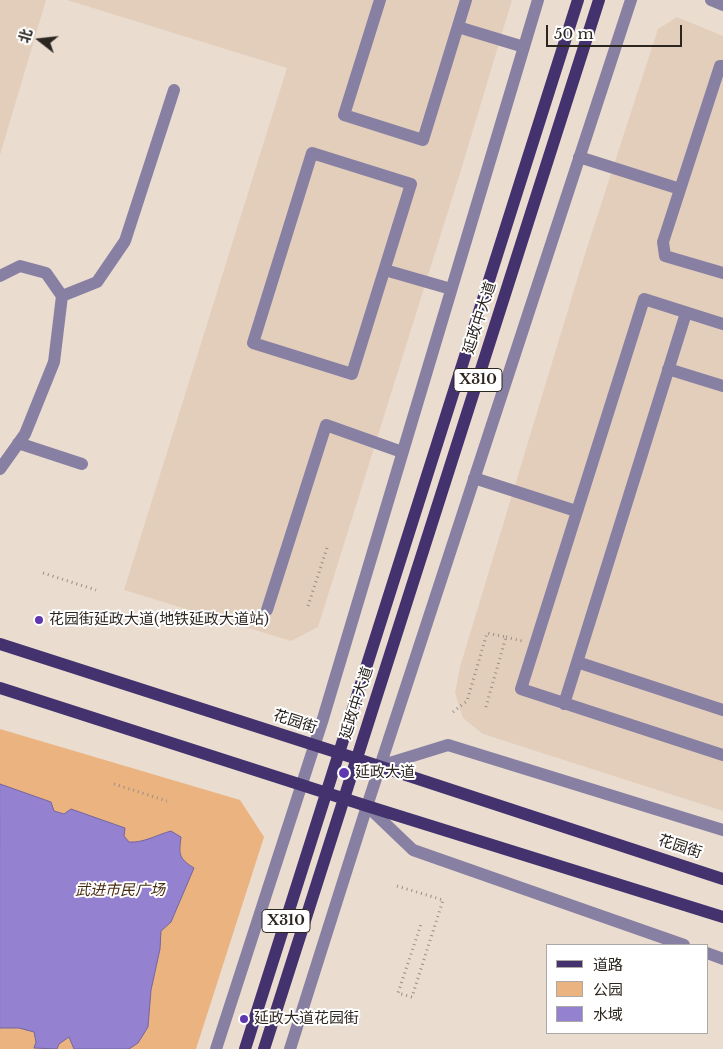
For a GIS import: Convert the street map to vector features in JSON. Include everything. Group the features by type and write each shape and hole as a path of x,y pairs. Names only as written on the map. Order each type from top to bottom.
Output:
{"main road":[{"name":"延政中大道","path":"339,753 578,0"},
{"name":"延政中大道","path":"356,759 599,0"},
{"name":"花园街","path":"0,644 723,878"},
{"path":"0,688 366,806 723,917"},
{"name":"X310","path":"245,1049 339,753"},
{"name":"X310","path":"264,1049 356,759"}],"street":[{"path":"380,0 344,115 423,140 466,0"},
{"path":"216,1049 325,714 538,0"},
{"path":"290,1049 366,806 631,0"},
{"path":"711,0 723,5"},
{"path":"458,27 524,47"},
{"path":"723,66 720,66 663,242 665,256 723,273"},
{"path":"62,296 98,282 125,241 174,90"},
{"path":"312,153 412,184 385,270 352,374 253,343 312,153"},
{"path":"579,157 680,189"},
{"path":"0,276 20,266 46,273 62,296 54,362 25,434 0,469"},
{"path":"385,270 451,289"},
{"path":"723,324 644,300 521,690 723,755"},
{"path":"564,704 686,313"},
{"path":"668,369 723,386"},
{"path":"267,610 326,425 402,452"},
{"path":"18,443 82,464"},
{"path":"474,478 576,511"},
{"path":"577,662 723,710"},
{"path":"380,766 448,745 723,830"},
{"path":"366,806 413,850 681,944"},
{"path":"708,953 723,959"}],"path":[{"path":"308,606 328,545"},
{"path":"43,573 96,590"},
{"path":"453,712 467,701 487,633 506,637 485,710"},
{"path":"114,784 167,801"},
{"path":"397,886 443,900 412,997 398,993 422,924"}],"shaded area":[{"path":"0,0 46,0 0,155"},
{"path":"67,0 512,0 461,170 318,627 291,641 124,590 287,68"},
{"path":"677,17 723,36 723,811 483,734 463,718 455,693 460,667 584,257 658,29"}],"green space":[{"name":"武进市民广场","path":"0,729 240,800 264,837 196,1049 0,1049"}],"water":[{"path":"0,784 51,802 54,811 64,814 71,809 125,828 124,836 129,842 145,840 171,831 181,837 180,848 182,858 194,868 171,922 161,931 160,949 151,990 148,1027 138,1043 129,1049 74,1049 69,1037 59,1044 57,1049 34,1048 36,1042 34,1032 19,1028 0,1028"}],"place":[{"name":"花园街延政大道(地铁延政大道站)","path":"39,620"},
{"name":"延政大道","path":"344,773"},
{"name":"延政大道花园街","path":"244,1019"}]}
